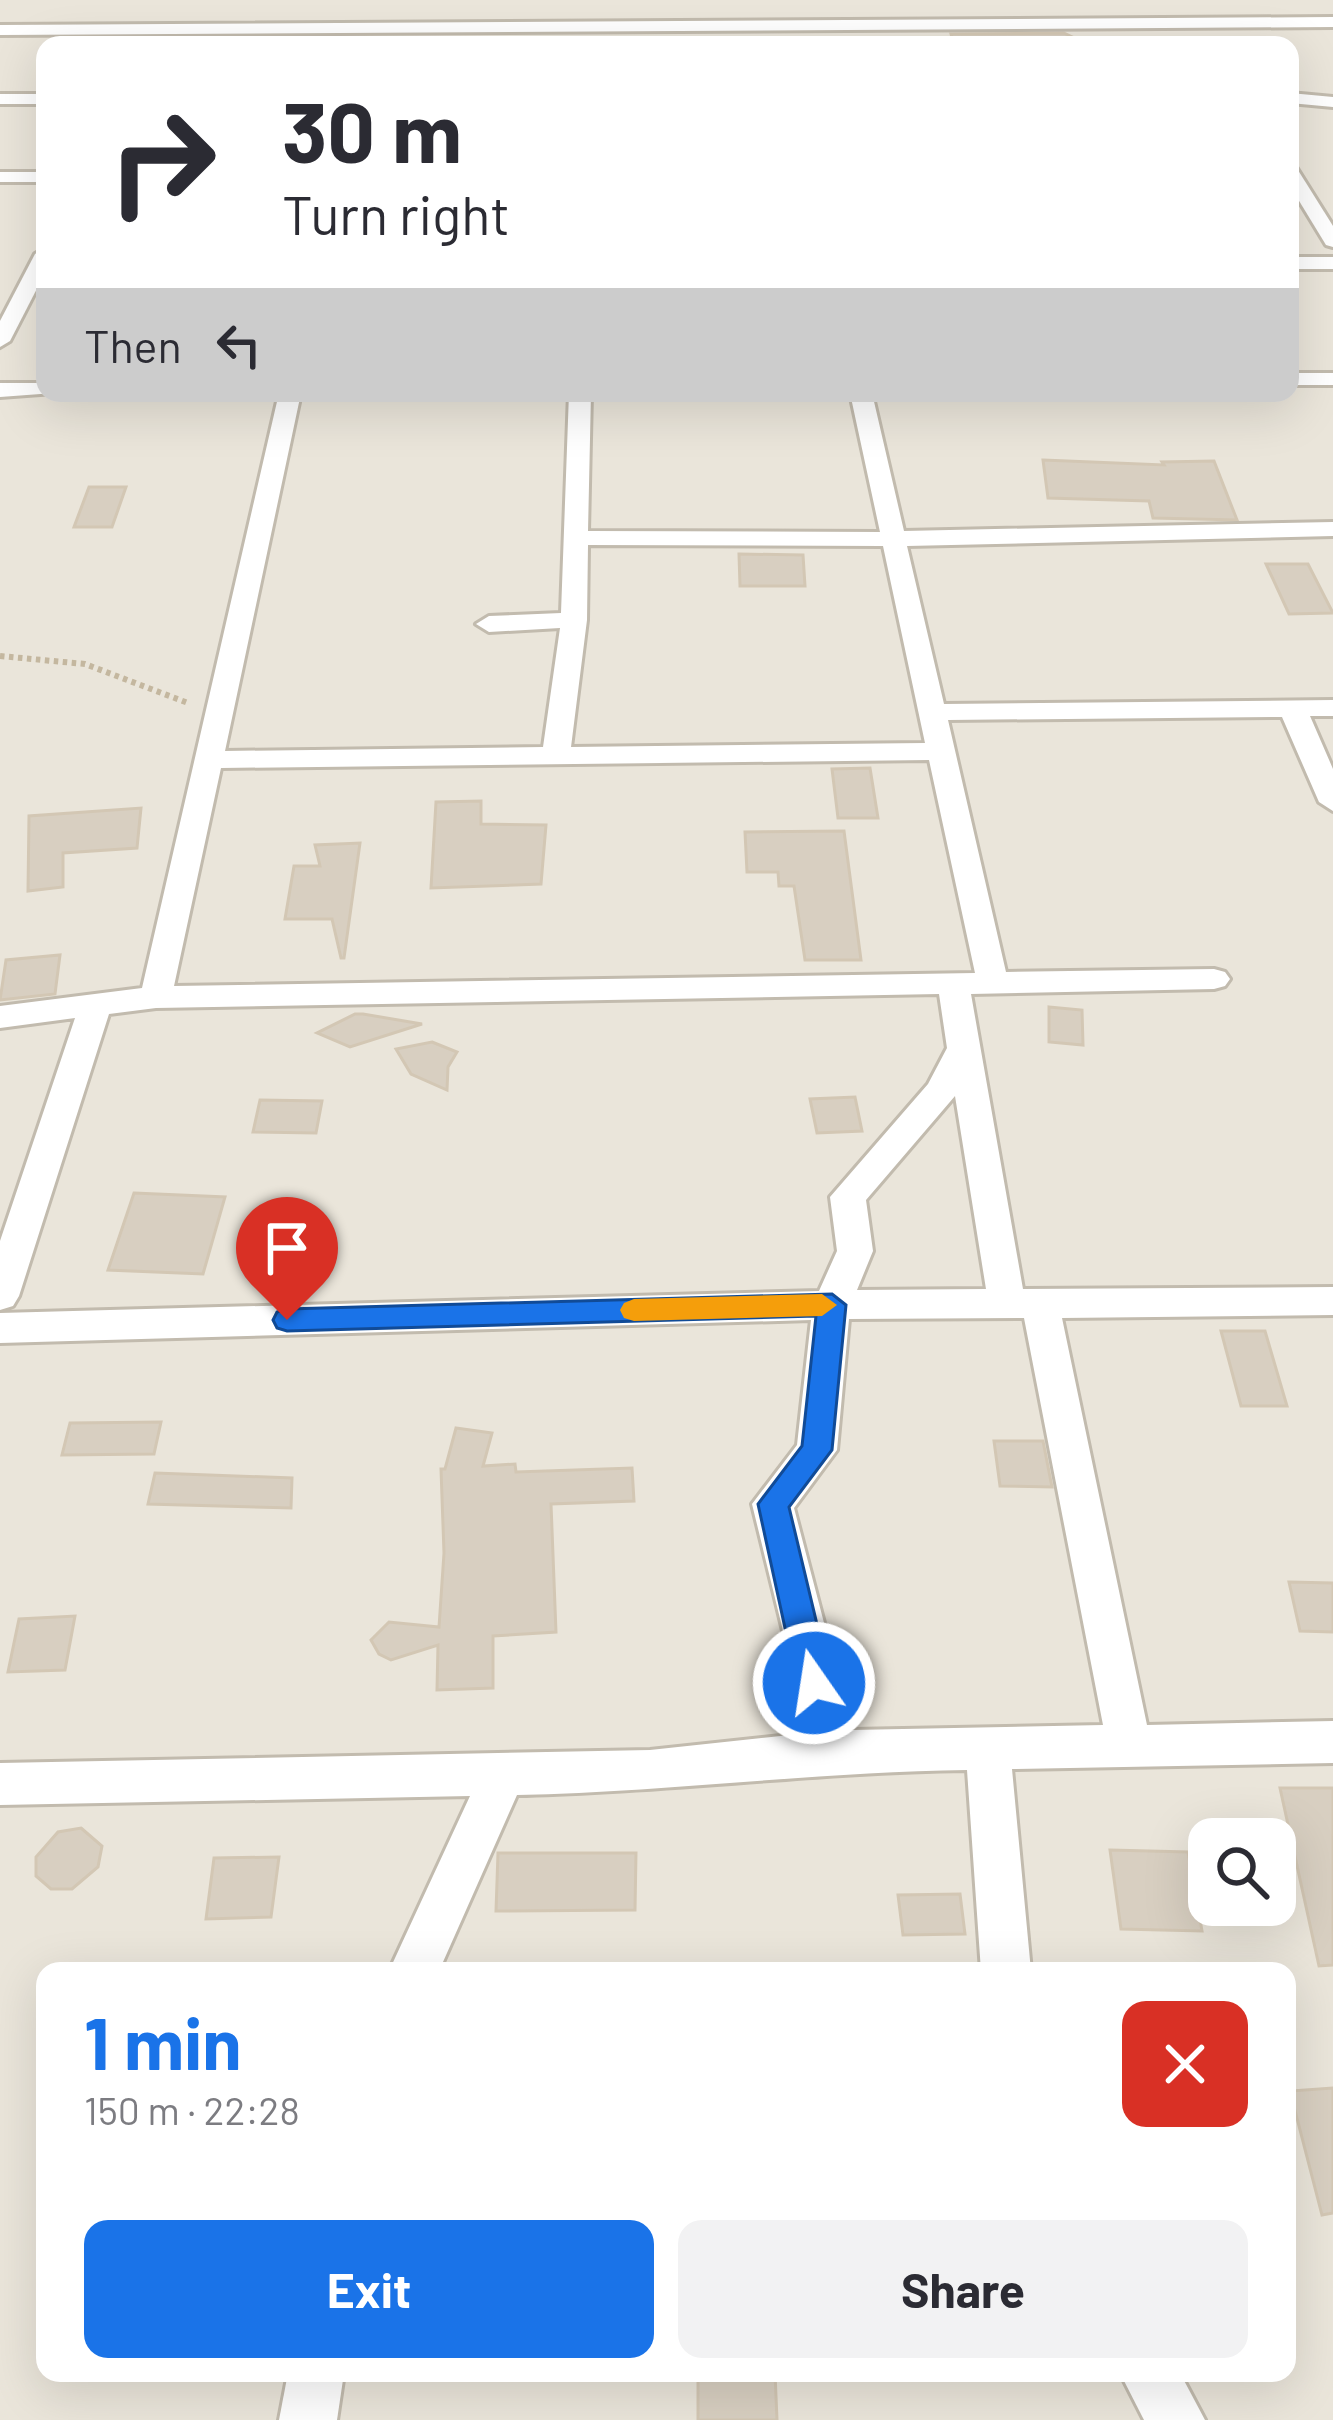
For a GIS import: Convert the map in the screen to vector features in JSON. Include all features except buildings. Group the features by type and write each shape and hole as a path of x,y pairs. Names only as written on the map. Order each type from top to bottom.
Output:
{"street":[{"path":"846,0 854,36"},
{"path":"1188,0 1211,36"},
{"path":"0,30 168,29 363,36 1333,22"},
{"path":"0,99 36,99"},
{"path":"1299,99 1333,102"},
{"path":"0,177 36,177"},
{"path":"1301,177 1333,241"},
{"path":"1299,263 1333,263"},
{"path":"0,341 36,275"},
{"path":"1299,379 1333,379"},
{"path":"0,390 36,389"},
{"path":"156,997 288,402"},
{"path":"556,755 574,620 580,402"},
{"path":"863,402 993,982"},
{"path":"576,538 893,539 1333,529"},
{"path":"489,624 574,620"},
{"path":"932,712 1333,708"},
{"path":"1293,710 1333,802"},
{"path":"207,760 941,751"},
{"path":"0,1017 156,997 1214,979"},
{"path":"953,983 964,1048 1129,1745"},
{"path":"0,1296 95,1008"},
{"path":"836,1751 814,1683 773,1504 817,1450 832,1305 856,1251 848,1197 941,1090 964,1048"},
{"path":"0,1328 832,1305 1333,1300"},
{"path":"0,1784 650,1771 836,1751 1333,1742"},
{"path":"988,1748 1005,1962"},
{"path":"418,1962 503,1774"},
{"path":"308,2420 314,2382"},
{"path":"1153,2382 1176,2420"}],"path":[{"path":"0,656 85,664 217,714"}],"shaded area":[{"path":"0,0 1333,0 1333,2420 0,2420"}],"slow traffic":[{"path":"634,1310 822,1305"}],"route":[{"path":"287,1320 832,1305 817,1450 773,1504 814,1683"}]}
